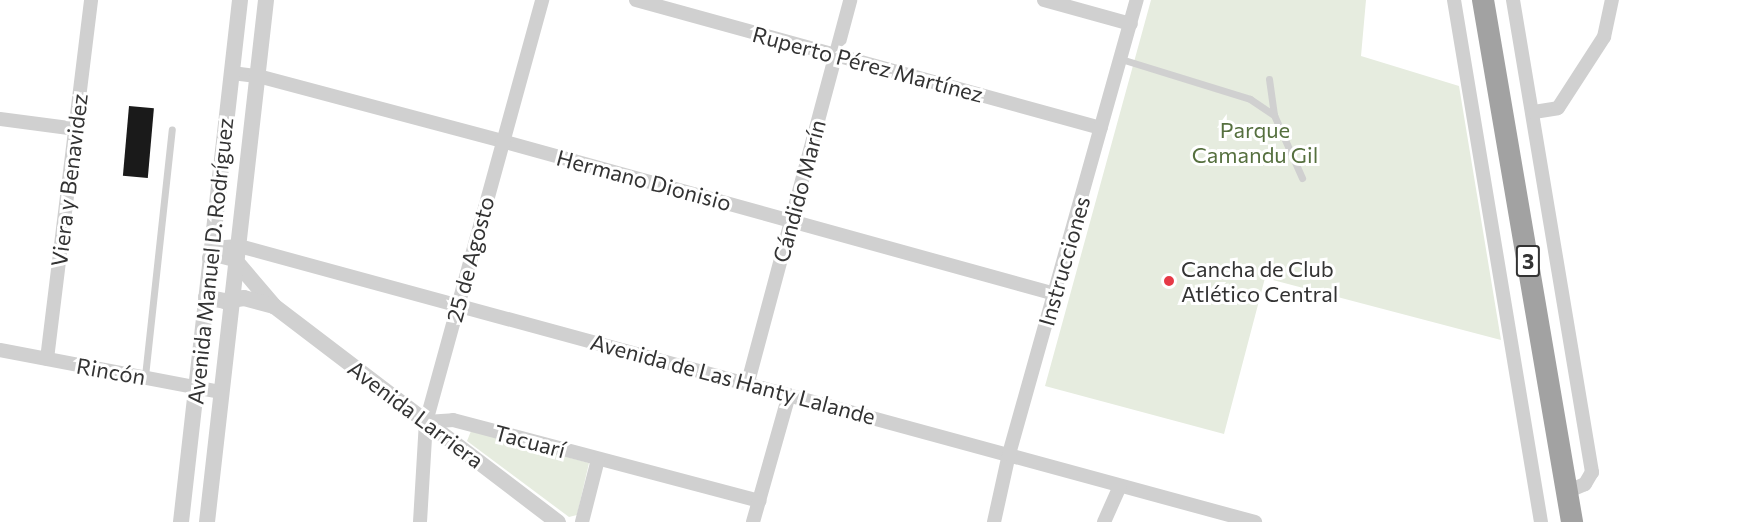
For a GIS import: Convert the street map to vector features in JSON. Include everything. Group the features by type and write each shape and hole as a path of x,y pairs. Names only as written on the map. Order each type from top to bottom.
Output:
{"highway":[{"name":"3","path":"1483,0 1572,522"}],"street":[{"name":"Viera y Benavidez","path":"46,359 91,0"},
{"name":"Avenida Manuel D. Rodríguez","path":"181,522 240,0"},
{"name":"Avenida Manuel D. Rodríguez","path":"207,522 266,0"},
{"name":"25 de Agosto","path":"420,522 426,422 542,0"},
{"name":"Ruperto Pérez Martínez","path":"636,0 1101,128"},
{"name":"Cándido Marín","path":"748,382 850,0"},
{"path":"1044,0 1131,24"},
{"name":"Instrucciones","path":"994,522 1009,454 1137,0"},
{"path":"1454,0 1541,522"},
{"path":"1513,0 1534,112 1592,472 1585,484 1566,492"},
{"path":"1534,112 1558,108 1604,37 1612,0"},
{"name":"Hermano Dionisio","path":"232,73 258,76 502,141 1054,294"},
{"path":"0,119 76,129"},
{"path":"211,253 229,256 238,254"},
{"name":"Avenida de Las Hanty Lalande","path":"238,254 458,304 1255,522"},
{"name":"Avenida Larriera","path":"238,254 274,306 558,522"},
{"name":"Avenida Larriera","path":"206,297 220,301 233,298 274,306"},
{"name":"Rincón","path":"0,350 221,392"},
{"path":"753,522 789,395"},
{"name":"Tacuarí","path":"426,422 453,420 759,501"},
{"path":"582,522 598,459"},
{"path":"1104,522 1120,486"}],"lane":[{"path":"1121,60 1251,99 1274,116"},
{"path":"1269,79 1274,116 1302,178"},
{"path":"145,376 172,129"}],"green space":[{"name":"Parque Camandu Gil","path":"1151,0 1366,0 1361,56 1459,86 1501,340 1265,278 1224,434 1045,386"},
{"path":"471,431 589,463 577,515 569,517 467,441"}],"building":[{"path":"129,106 154,108 148,178 123,176"}],"place":[{"name":"Cancha de Club Atlético Central","path":"1169,281"}]}
